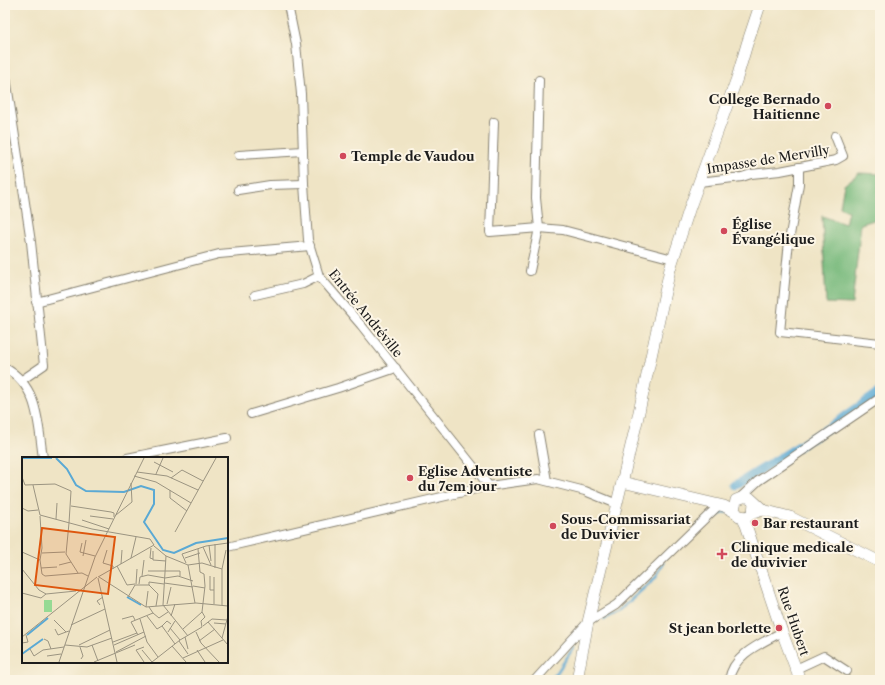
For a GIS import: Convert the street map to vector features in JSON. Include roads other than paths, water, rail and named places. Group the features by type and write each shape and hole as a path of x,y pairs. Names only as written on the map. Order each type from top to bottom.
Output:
{"main road":[{"path":"577,680 588,622 673,259 737,78 746,44 760,5"},
{"path":"622,482 722,506 790,517 880,562"},
{"path":"722,506 748,509"},
{"name":"Rue Hubert","path":"748,509 782,632 800,680"}],"street":[{"name":"Entrée Andréville","path":"288,5 296,44 301,94 304,184 310,246 319,276 396,368 489,486"},
{"path":"5,71 31,242 36,302 44,365 22,380"},
{"path":"530,271 539,228 536,198 539,80"},
{"path":"494,122 490,232 539,228 563,230 673,259"},
{"name":"Impasse de Mervilly","path":"699,182 737,178 751,174 836,160 842,156 835,136"},
{"path":"239,156 303,151"},
{"path":"799,167 799,184 789,241 780,332 880,343"},
{"path":"238,190 270,185 304,184"},
{"path":"36,302 219,254 310,246"},
{"path":"255,295 302,284 319,276"},
{"path":"5,368 22,380 32,395 43,457"},
{"path":"252,414 338,388 396,368"},
{"path":"748,509 758,480 880,398"},
{"path":"539,435 547,481"},
{"path":"131,457 227,438"},
{"path":"228,548 489,486 538,479 585,491 616,504"},
{"path":"535,680 588,622 616,606 722,506"},
{"path":"729,680 732,670 746,653 782,632"},
{"path":"796,669 824,656 847,671"},
{"path":"529,680 542,672"}],"waterway":[{"path":"736,485 833,425 880,392"},
{"path":"703,525 720,514 727,512"},
{"path":"604,619 619,611 655,578 664,563"},
{"path":"550,680 556,674 574,647"}],"place":[{"name":"College Bernado Haitienne","path":"828,106"},
{"name":"Temple de Vaudou","path":"343,156"},
{"name":"Église Évangélique","path":"724,231"},
{"name":"Eglise Adventiste du 7em jour","path":"410,478"},
{"name":"Bar restaurant","path":"755,523"},
{"name":"Sous-Commissariat de Duvivier","path":"553,526"},
{"name":"Clinique medicale de duvivier","path":"722,554"},
{"name":"St jean borlette","path":"779,628"}]}
